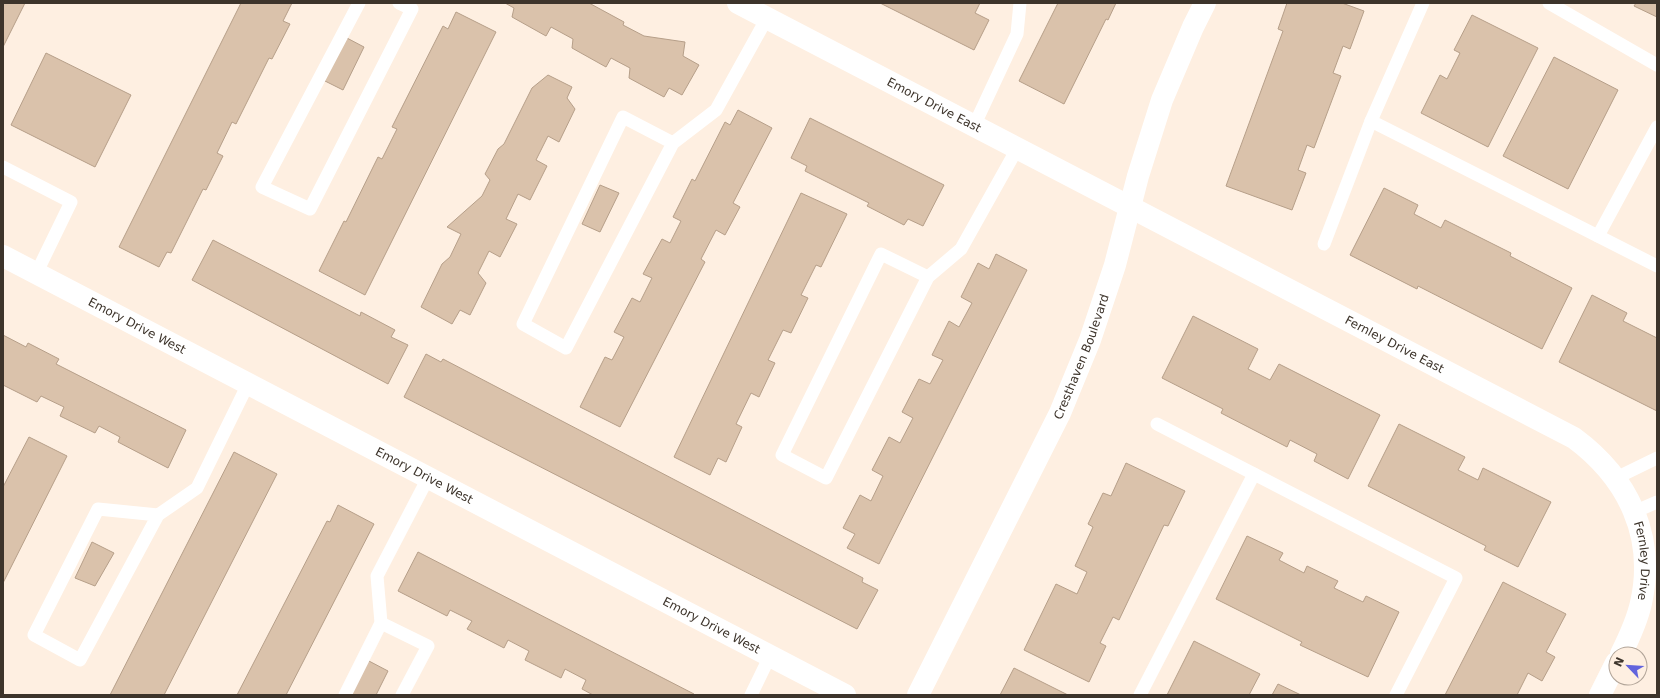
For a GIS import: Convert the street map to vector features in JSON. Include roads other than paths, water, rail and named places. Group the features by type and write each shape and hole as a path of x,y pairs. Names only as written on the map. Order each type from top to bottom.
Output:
{"street":[{"name":"Emory Drive East","path":"738,3 1129,207"},
{"name":"Cresthaven Boulevard","path":"918,695 1060,413 1090,340 1115,265 1129,207 1162,100 1193,27 1205,3"},
{"name":"Fernley Drive East","path":"1129,207 1574,438 1590,450 1616,478 1626,494 1634,512"},
{"name":"Emory Drive West","path":"3,256 845,695"},
{"name":"Fernley Drive","path":"1625,646 1636,622 1644,584 1645,564 1643,546 1634,512"},
{"path":"1600,695 1608,679"}],"lane":[{"path":"359,3 262,187 310,209 412,9 399,3"},
{"path":"974,126 1017,34 1020,3"},
{"path":"1324,244 1371,121 1423,3"},
{"path":"1549,3 1657,65"},
{"path":"673,143 623,117 523,324 566,348 673,143 716,110 767,18"},
{"path":"1371,121 1657,266"},
{"path":"1598,236 1657,127"},
{"path":"928,277 881,254 782,455 826,478 928,277 961,249 1017,149"},
{"path":"3,167 71,202 36,274"},
{"path":"158,515 98,509 34,635 80,660 158,515 197,488 248,384"},
{"path":"1157,424 1456,578 1396,695"},
{"path":"1616,478 1657,458"},
{"path":"1140,695 1254,474"},
{"path":"345,695 382,623 377,576 428,478"},
{"path":"1634,512 1657,502"},
{"path":"382,623 428,646 402,695"},
{"path":"751,695 770,656"}]}
